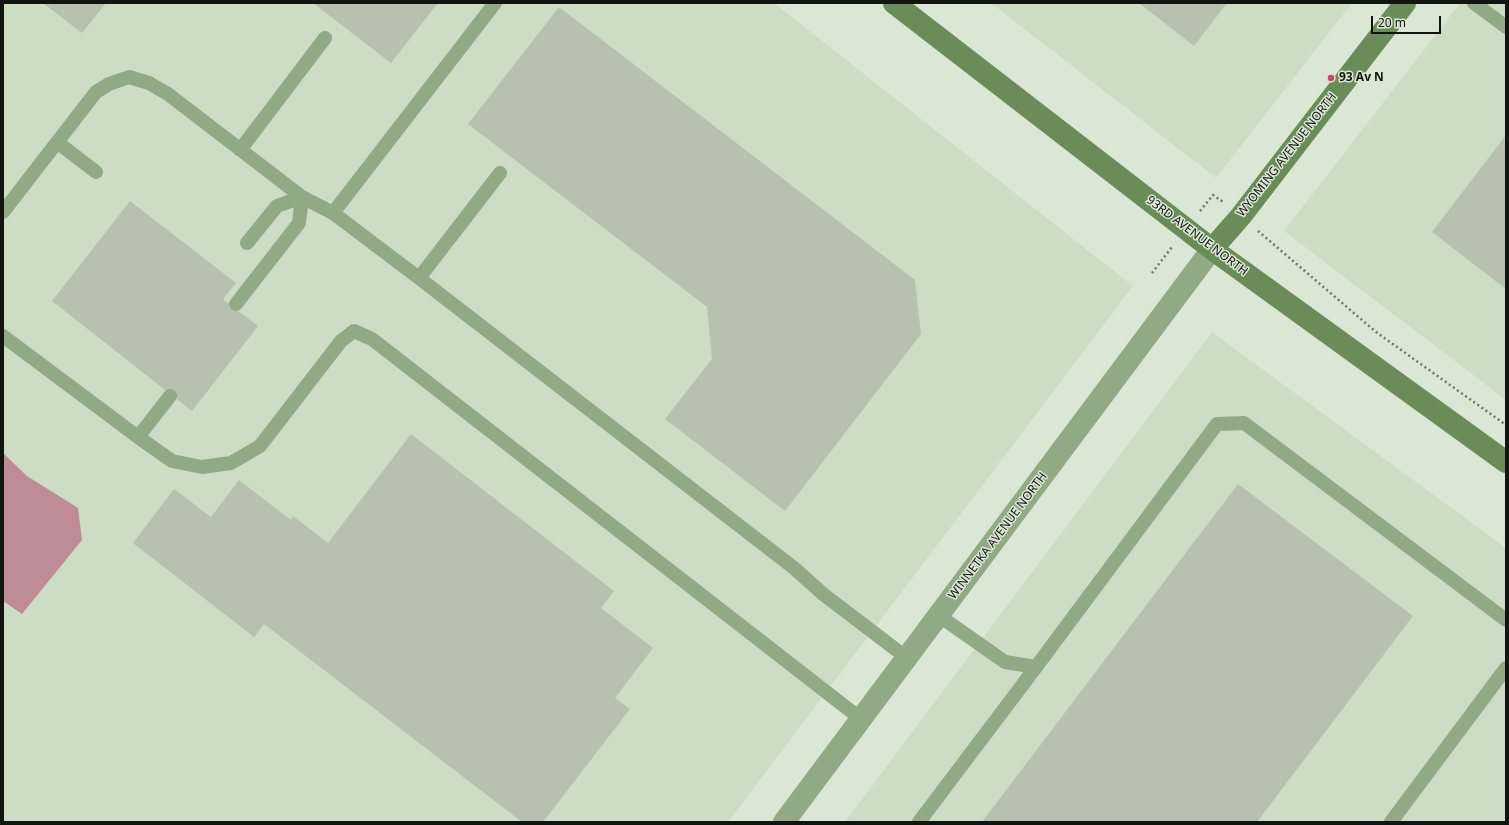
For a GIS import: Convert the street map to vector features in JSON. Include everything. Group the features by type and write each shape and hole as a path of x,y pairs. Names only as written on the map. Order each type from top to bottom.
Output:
{"street":[{"name":"93RD AVENUE NORTH","path":"894,3 1212,249 1506,462"},
{"name":"WYOMING AVENUE NORTH","path":"1212,249 1241,216 1405,3"},
{"name":"WINNETKA AVENUE NORTH","path":"784,822 1212,249"}],"lane":[{"path":"333,213 494,3"},
{"path":"1474,3 1506,27"},
{"path":"240,150 325,38"},
{"path":"3,212 96,92 109,84 129,77 149,83 168,94 302,197 333,213 419,278 794,568 822,594 906,658"},
{"path":"57,142 96,172"},
{"path":"419,278 500,173"},
{"path":"247,243 277,206 302,197"},
{"path":"236,304 299,223 302,197"},
{"path":"3,336 172,461 202,467 231,463 260,446 342,340 354,331 372,339 861,718"},
{"path":"138,437 170,396"},
{"path":"919,822 1216,424 1244,423 1506,620"},
{"path":"938,615 1005,662 1036,666"},
{"path":"1391,822 1506,668"}],"path":[{"path":"1213,195 1241,216 1376,332 1506,425"}],"shaded area":[{"path":"3,3 774,3 1133,286 728,822 3,822"},
{"path":"991,3 1352,3 1216,178"},
{"path":"1460,3 1506,3 1506,400 1284,231"},
{"path":"1212,332 1506,548 1506,822 845,822"},
{"path":"3,453 27,476 78,508 82,540 22,614 3,601"}],"building":[{"path":"43,3 106,3 82,33"},
{"path":"313,3 438,3 391,63"},
{"path":"1139,3 1227,3 1194,46"},
{"path":"559,7 915,280 921,334 785,511 665,419 712,359 707,307 468,124"},
{"path":"1506,135 1506,289 1432,232"},
{"path":"130,201 236,283 223,299 258,326 192,411 52,301"},
{"path":"411,434 614,591 601,608 653,648 615,698 630,709 543,822 522,822 264,624 254,637 133,543 174,489 211,517 239,480 291,520 293,516 328,543"},
{"path":"1238,484 1413,616 1257,822 982,822"}],"place":[{"name":"93 Av N","path":"1331,78"}]}
